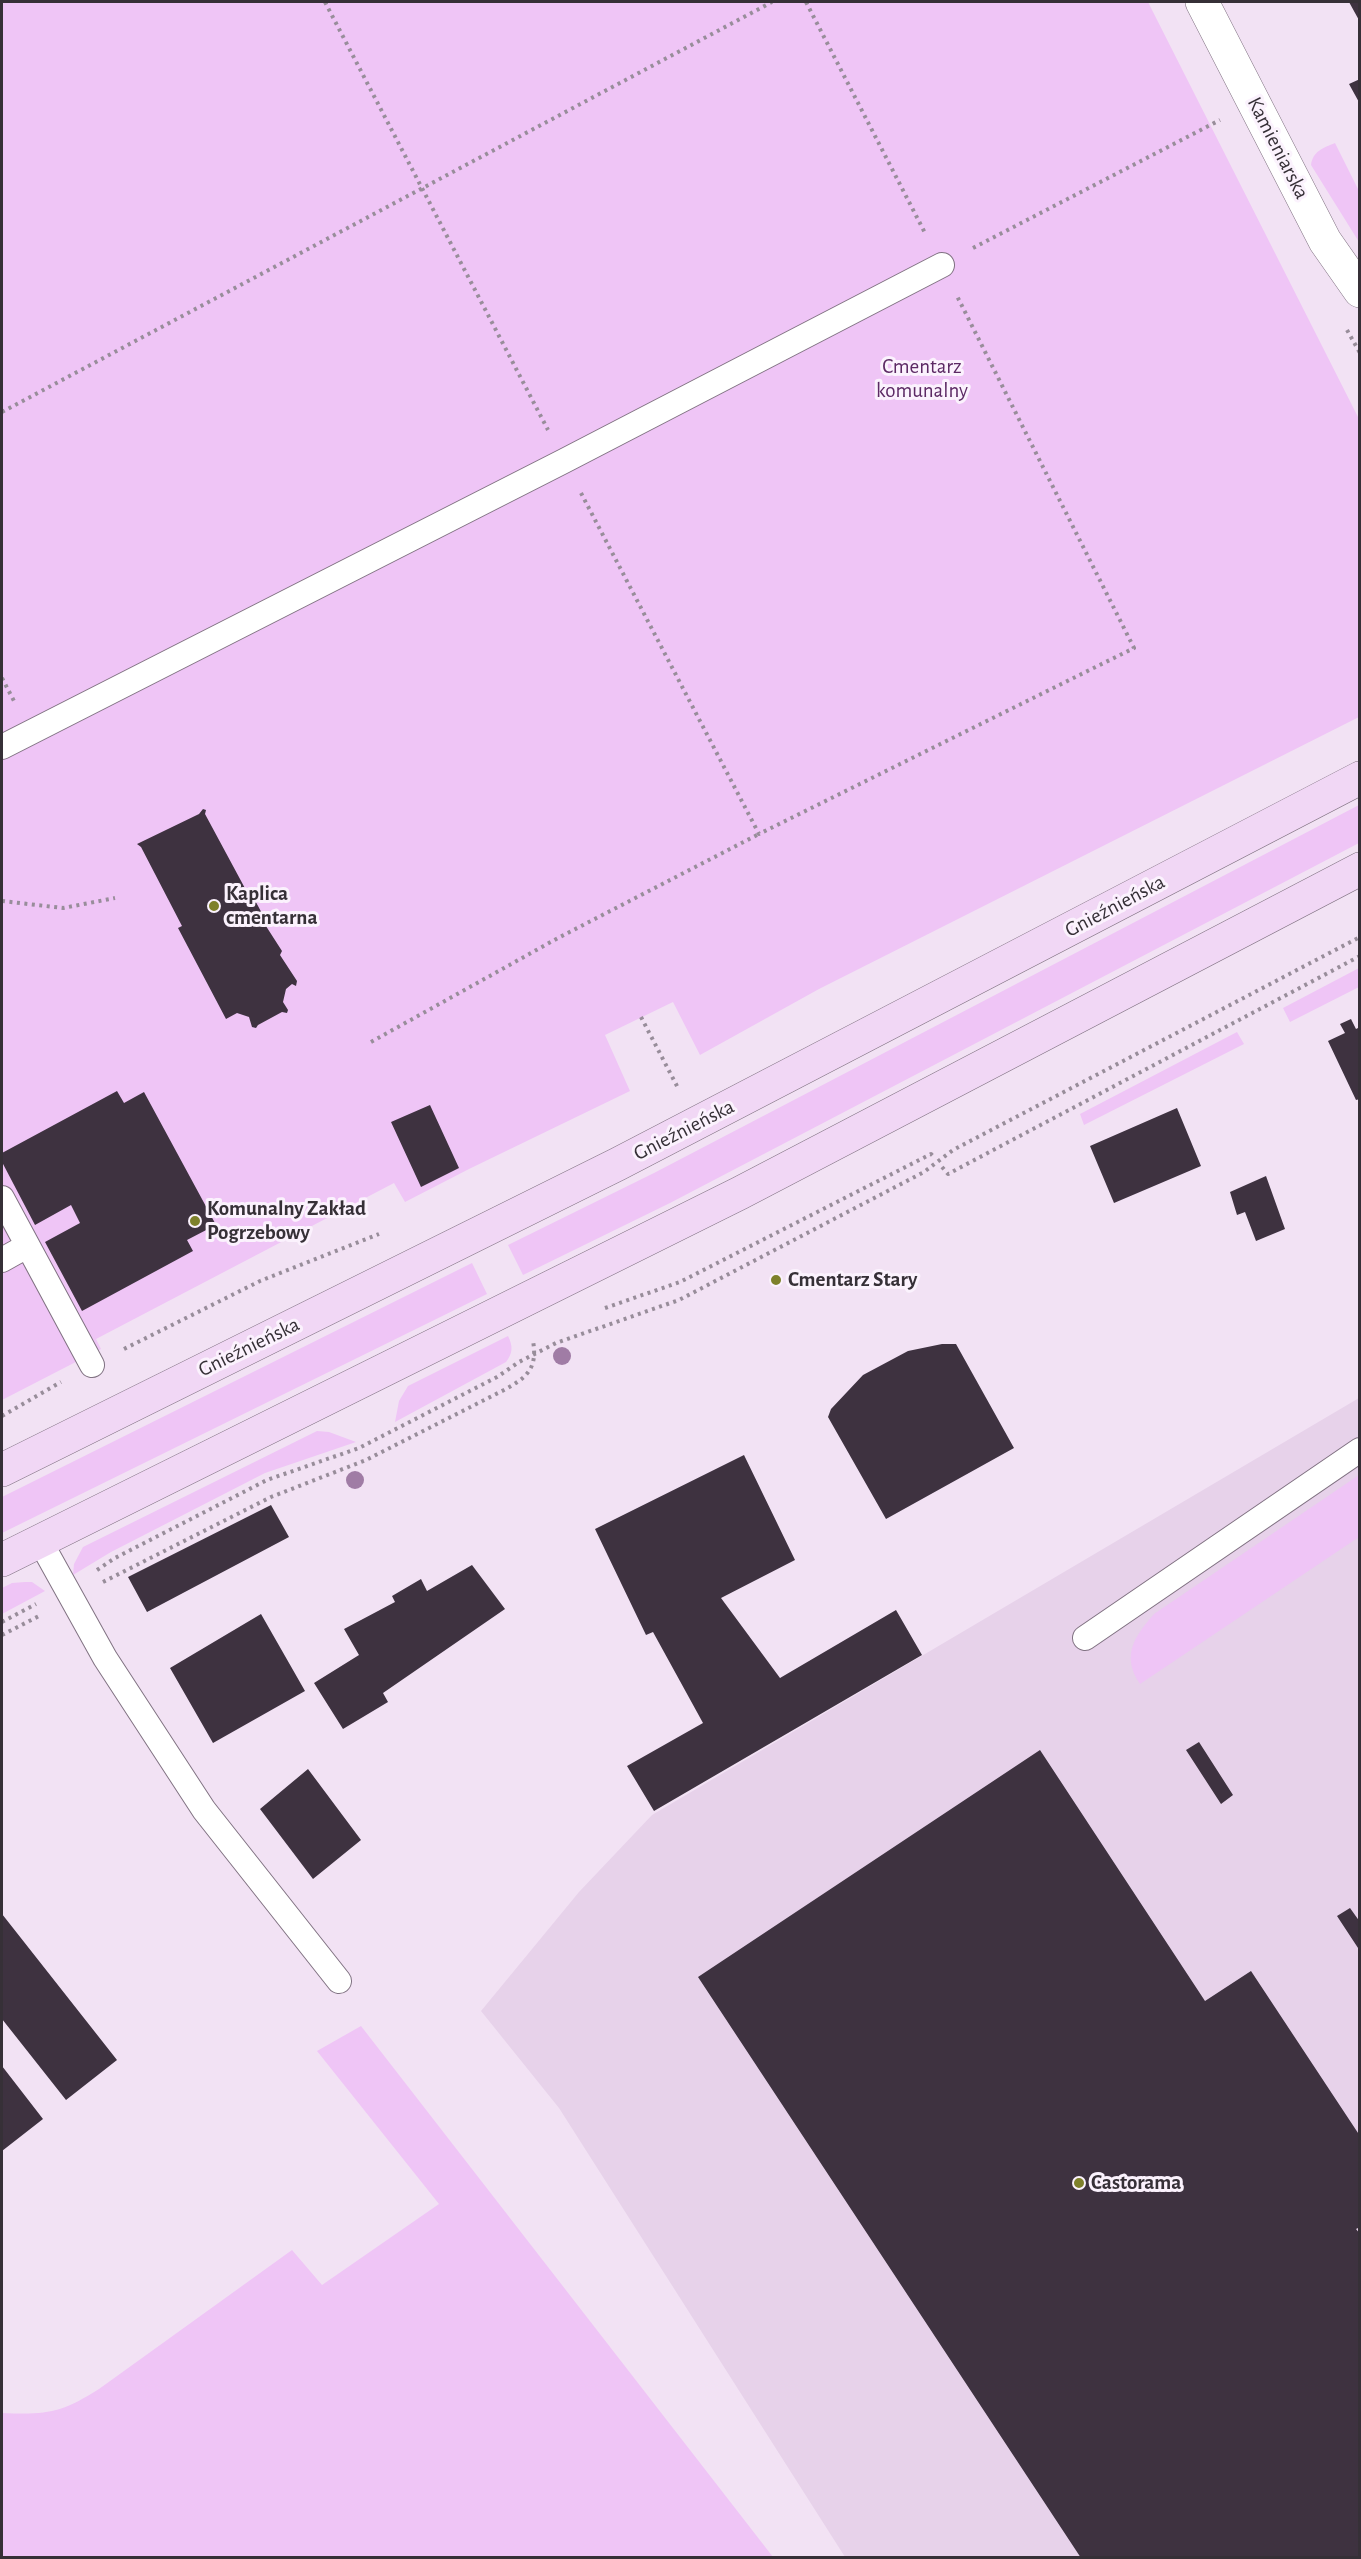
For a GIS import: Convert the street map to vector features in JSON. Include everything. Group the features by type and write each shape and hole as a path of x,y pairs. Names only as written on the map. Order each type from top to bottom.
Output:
{"main road":[{"name":"Gnieźnieńska","path":"2,1470 628,1159 1359,778"},
{"path":"2,1560 740,1193 1359,869"}],"street":[{"name":"Kamieniarska","path":"1202,2 1325,241 1359,291"}],"lane":[{"path":"2,747 564,461 942,265"},
{"path":"2,1198 92,1365"},
{"path":"2,1260 27,1246"},
{"path":"1085,1638 1359,1450"},
{"path":"40,1541 105,1658 204,1810 339,1981"}],"path":[{"path":"325,2 759,834"},
{"path":"2,412 772,2"},
{"path":"371,1042 558,938 759,834 1134,648 942,265 806,2"},
{"path":"942,265 1226,117"},
{"path":"2,901 63,908 115,898"},
{"path":"2,1635 68,1595 115,1558 267,1480 359,1448 497,1377 555,1343 679,1300 924,1172 953,1150 1359,937"},
{"path":"942,1167 948,1174 1359,956"},
{"path":"641,1017 681,1094"},
{"path":"604,1309 680,1282 931,1154 934,1157"},
{"path":"2,1622 123,1570 271,1497 366,1460 523,1380 533,1364 535,1354 532,1338"}],"shaded area":[{"path":"1359,1398 1359,2557 845,2557 559,2108 481,2011 579,1892 652,1815"}],"green space":[{"name":"Cmentarz komunalny","path":"2,2 1148,2 1359,419 1359,717 819,989 700,1055 673,1002 605,1035 630,1091 405,1202 394,1183 96,1339 101,1349 2,1400"},
{"path":"1335,143 1359,191 1359,242 1311,165 1316,153"},
{"path":"1359,805 1359,843 670,1203 523,1275 508,1245 654,1173"},
{"path":"1359,968 1359,987 1290,1022 1283,1008"},
{"path":"1237,1032 1244,1044 1084,1125 1080,1114"},
{"path":"472,1263 487,1294 2,1533 2,1497"},
{"path":"508,1336 512,1349 506,1362 395,1422 399,1401 408,1386"},
{"path":"317,1431 329,1432 356,1442 265,1473 111,1552 73,1575 74,1564 83,1547"},
{"path":"1359,1475 1359,1537 1140,1684 1131,1664 1132,1647 1154,1614"},
{"path":"32,1582 45,1591 2,1614 2,1588 12,1583"},
{"path":"361,2026 773,2557 2,2557 2,2413 53,2411 86,2397 292,2250 322,2285 439,2204 317,2051"}],"building":[{"path":"1349,2 1360,2 1360,22"},
{"path":"1360,79 1360,104 1349,84"},
{"name":"Kaplica cmentarna","path":"203,809 206,810 205,814 247,892 250,891 265,919 264,923 282,951 280,955 297,981 296,986 292,984 286,989 283,1002 288,1010 287,1013 282,1012 256,1028 252,1027 249,1017 237,1013 226,1019 178,928 182,926 141,847 137,844 199,814"},
{"path":"1351,1019 1356,1029 1360,1027 1360,1099 1356,1100 1328,1041 1345,1033 1340,1024"},
{"path":"117,1091 124,1103 144,1092 222,1236 218,1238 212,1227 187,1240 193,1251 82,1311 45,1242 80,1223 71,1205 35,1225 2,1162 2,1153"},
{"path":"430,1105 459,1168 421,1187 391,1122"},
{"path":"1177,1108 1201,1166 1114,1203 1090,1146"},
{"path":"1266,1176 1285,1229 1256,1241 1245,1212 1237,1215 1230,1192"},
{"path":"942,1344 956,1344 1014,1448 886,1519 828,1417 831,1409 863,1375 908,1351"},
{"path":"744,1455 795,1560 721,1598 780,1678 896,1610 922,1655 654,1811 627,1766 703,1723 653,1632 646,1635 595,1529"},
{"path":"271,1505 289,1537 147,1612 128,1577"},
{"path":"472,1565 505,1609 383,1693 388,1702 343,1729 314,1683 359,1655 344,1629 395,1602 392,1596 421,1579 427,1591"},
{"path":"261,1614 305,1691 213,1743 170,1668"},
{"path":"1199,1742 1233,1795 1221,1804 1186,1750"},
{"path":"1040,1750 1205,2001 1251,1971 1360,2136 1360,2227 1356,2229 1360,2234 1360,2558 1081,2558 698,1977"},
{"path":"308,1769 361,1840 313,1879 260,1809"},
{"path":"1350,1908 1360,1922 1360,1951 1337,1916"},
{"path":"2,1914 117,2060 66,2100 2,2019"},
{"path":"2,2066 43,2119 2,2151"}],"place":[{"name":"Kaplica cmentarna","path":"214,906"},
{"name":"Komunalny Zakład Pogrzebowy","path":"195,1221"},
{"name":"Cmentarz Stary","path":"776,1280"},
{"name":"Castorama","path":"1079,2183"}]}
